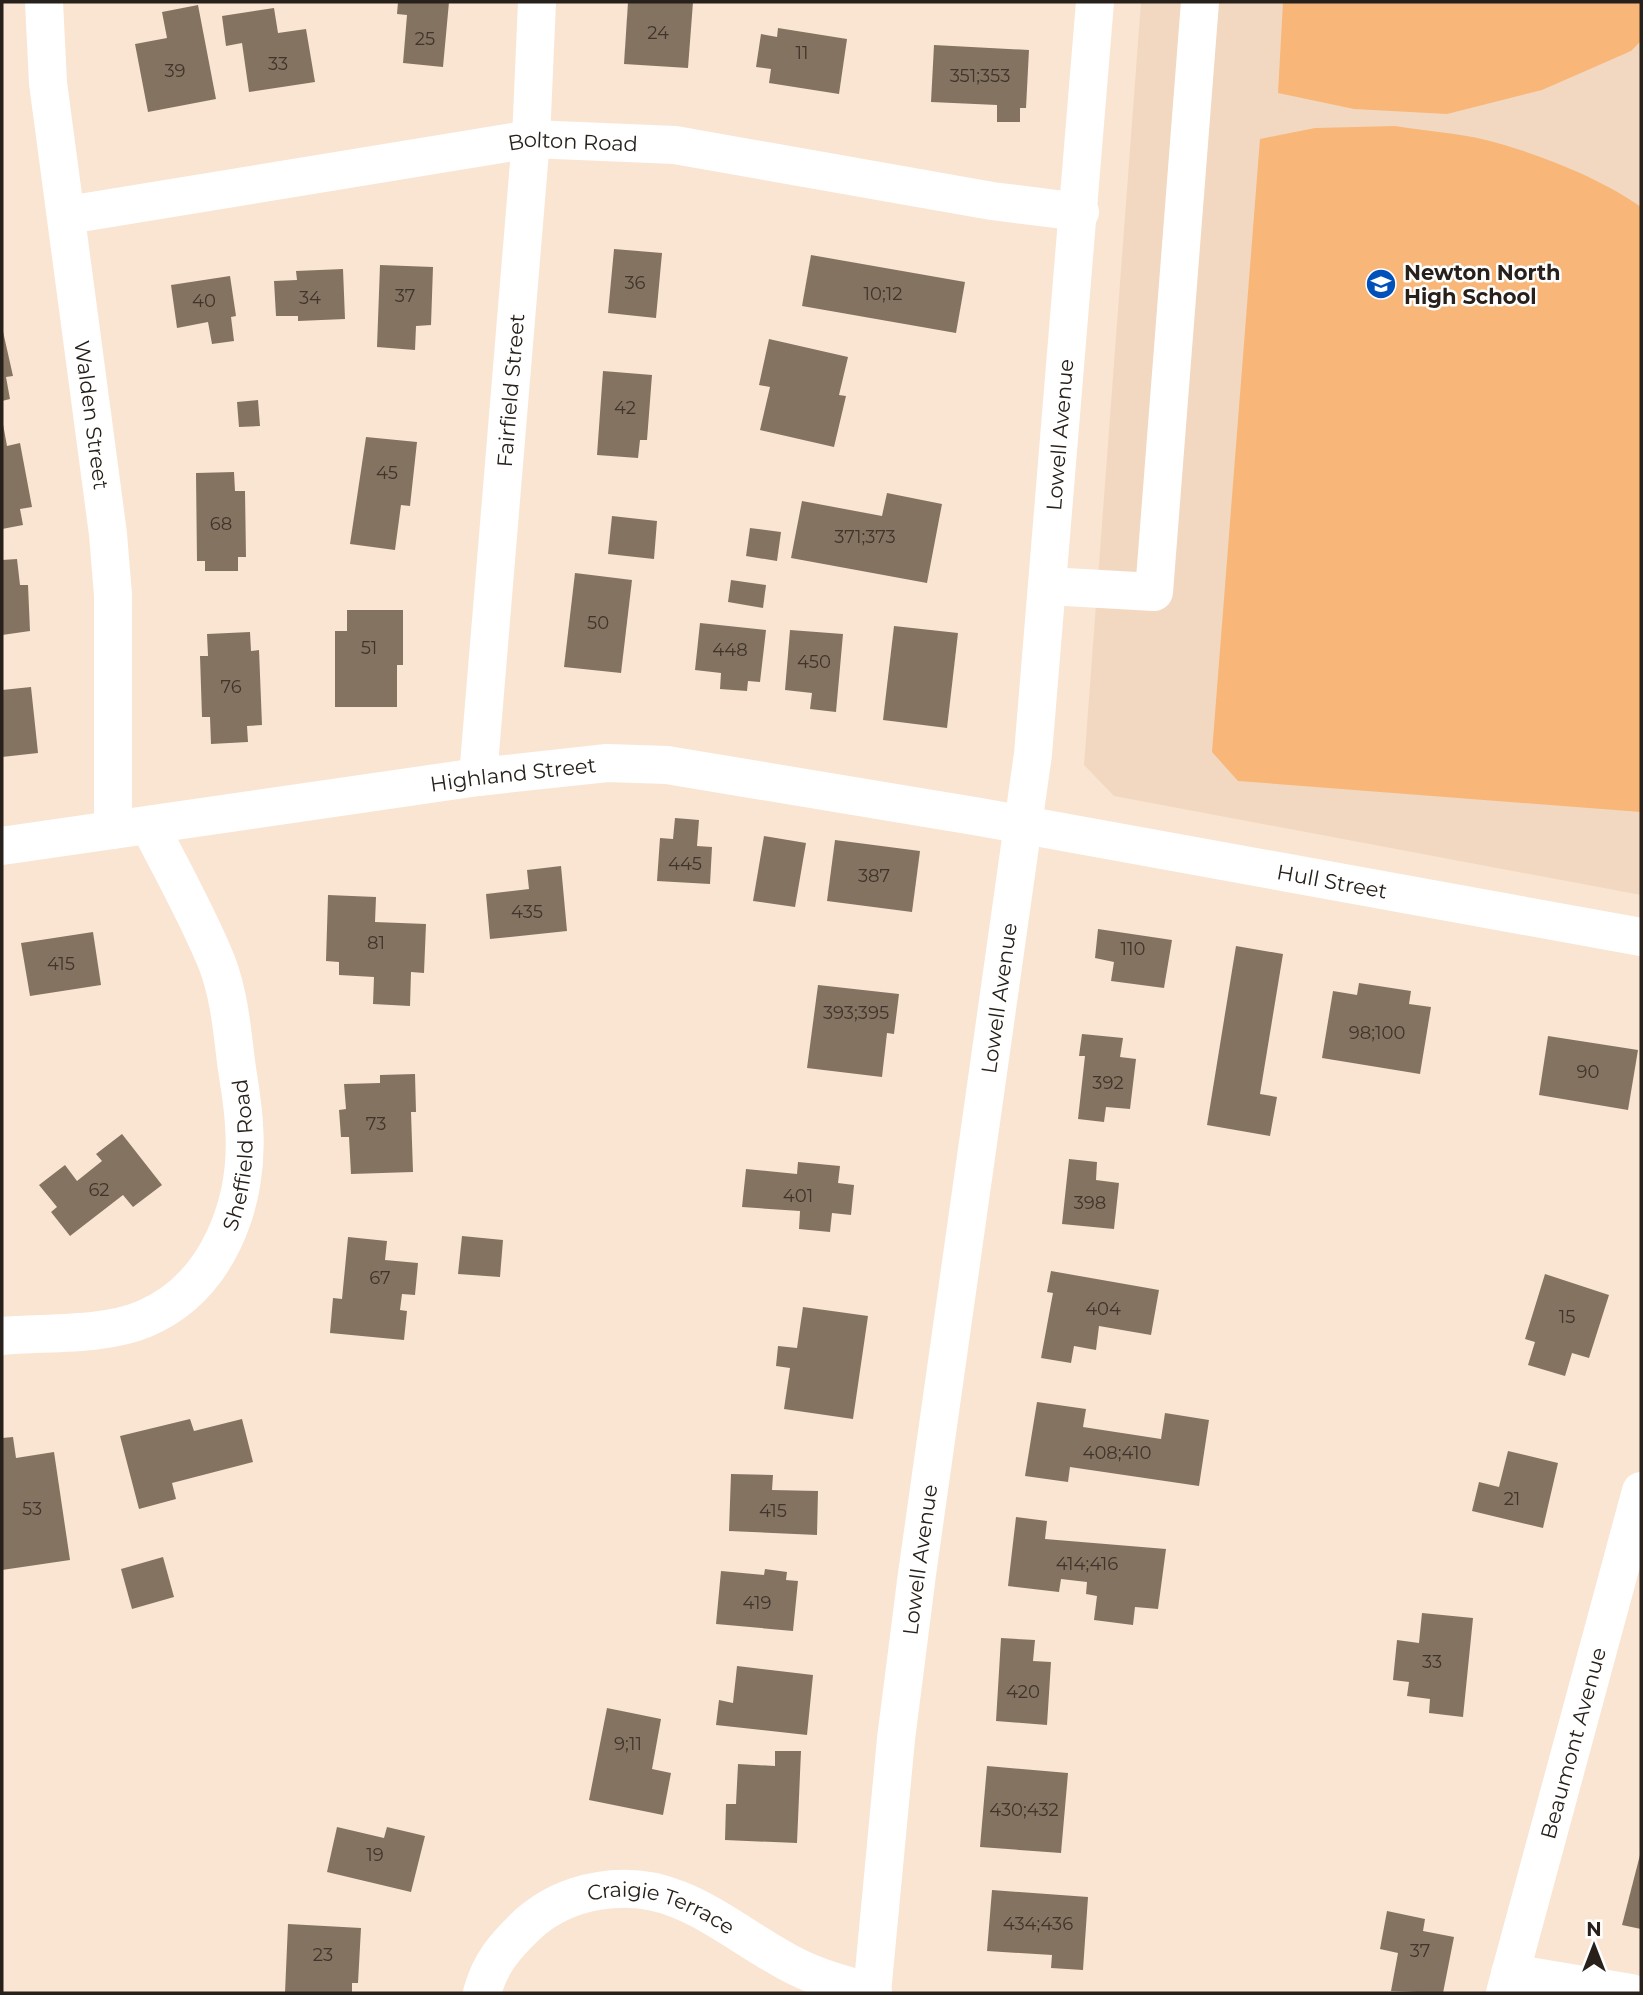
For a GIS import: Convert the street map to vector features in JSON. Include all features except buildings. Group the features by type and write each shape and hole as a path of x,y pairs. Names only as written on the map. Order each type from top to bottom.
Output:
{"street":[{"name":"Walden Street","path":"44,2 48,83 100,461 131,828"},
{"name":"Fairfield Street","path":"478,777 531,139 537,2"},
{"name":"Lowell Avenue","path":"872,1993 896,1739 917,1574 1024,825 1048,586 1096,2"},
{"path":"1048,586 1154,592 1200,2"},
{"name":"Bolton Road","path":"68,215 531,139 676,145 992,201 1080,212"},
{"name":"Highland Street","path":"2,846 478,777 607,763 667,765 737,774 1024,825"},
{"name":"Hull Street","path":"1024,825 1641,937"},
{"name":"Sheffield Road","path":"2,1336 93,1329 142,1320 176,1303 206,1274 229,1231 240,1184 244,1128 229,1005 216,963 131,828"},
{"name":"Beaumont Avenue","path":"1507,1983 1627,1590 1641,1491"},
{"name":"Craigie Terrace","path":"482,1993 488,1971 500,1952 542,1911 566,1898 614,1890 643,1891 676,1898 796,1967 872,1993"},
{"path":"1507,1983 1631,1993"}],"shaded area":[{"name":"Newton North High School","path":"1141,2 1641,2 1641,895 1114,796 1084,765"},
{"path":"1283,2 1641,2 1641,41 1631,51 1542,90 1447,114 1354,109 1278,93"},
{"path":"1395,126 1475,138 1525,151 1587,176 1641,207 1641,812 1238,781 1212,752 1260,139 1315,128"}],"place":[{"name":"Newton North High School","path":"1381,284"}]}
